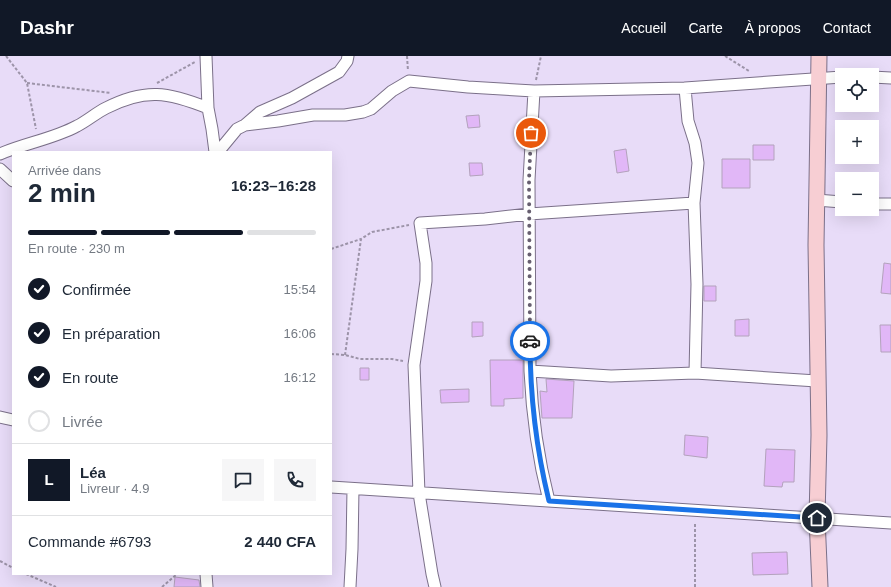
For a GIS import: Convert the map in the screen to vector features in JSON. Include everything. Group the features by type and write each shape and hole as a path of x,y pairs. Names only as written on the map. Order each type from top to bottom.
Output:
{"street":[{"path":"218,151 236,129 245,125 260,112 292,98 338,72 347,61 348,56"},
{"path":"819,56 816,200 818,320 817,381 819,435 817,518 820,587"},
{"path":"202,58 208,108 217,151"},
{"path":"245,125 313,115 345,115 363,112 375,106 392,91 409,81 468,87 534,91 685,88 835,77"},
{"path":"879,77 891,78"},
{"path":"685,88 688,121 695,143 698,163 694,204 697,284 695,373"},
{"path":"534,91 529,180 531,399 539,459 549,501"},
{"path":"0,154 77,126 106,108 134,96 158,94 169,95 185,99 208,108"},
{"path":"0,169 12,180"},
{"path":"816,200 835,201"},
{"path":"435,587 419,493 414,365 426,281 426,263 420,223 485,219 529,214 694,204"},
{"path":"879,204 891,204"},
{"path":"530,371 611,376 695,373 817,381"},
{"path":"0,417 12,420"},
{"path":"332,488 891,523"},
{"path":"350,587 353,489"},
{"path":"206,575 207,587"}],"path":[{"path":"6,56 27,83 38,140"},
{"path":"534,91 541,56"},
{"path":"725,56 766,83"},
{"path":"154,85 202,58"},
{"path":"27,83 114,93"},
{"path":"332,248 361,239 372,232 420,223"},
{"path":"345,354 361,239"},
{"path":"332,354 345,354 360,359 403,361 414,365"},
{"path":"695,510 695,587"},
{"path":"0,561 12,567"},
{"path":"28,575 56,587"},
{"path":"162,587 176,575"}],"building":[{"path":"479,115 480,127 468,128 466,116"},
{"path":"753,145 774,145 774,160 753,160"},
{"path":"626,149 629,171 617,173 614,151"},
{"path":"722,159 750,159 750,188 722,188"},
{"path":"469,163 482,163 483,175 470,176"},
{"path":"884,263 891,264 891,294 881,293"},
{"path":"704,286 716,286 716,301 704,301"},
{"path":"749,319 749,336 735,336 735,320"},
{"path":"472,322 483,322 483,336 472,337"},
{"path":"880,325 891,325 891,352 881,352"},
{"path":"490,360 523,360 523,398 504,399 504,406 491,406"},
{"path":"360,368 369,368 369,380 360,380"},
{"path":"546,379 574,381 572,418 542,418 540,391 547,392"},
{"path":"469,389 469,402 441,403 440,390"},
{"path":"685,435 708,437 707,458 684,455"},
{"path":"766,449 795,450 794,482 783,482 782,487 764,486"},
{"path":"787,552 788,574 753,575 752,553"},
{"path":"175,577 199,580 200,587 174,587"}],"way so far":[{"path":"530,341 529,180 531,133"}],"route":[{"path":"530,341 531,399 540,466 549,501 817,518"}]}
